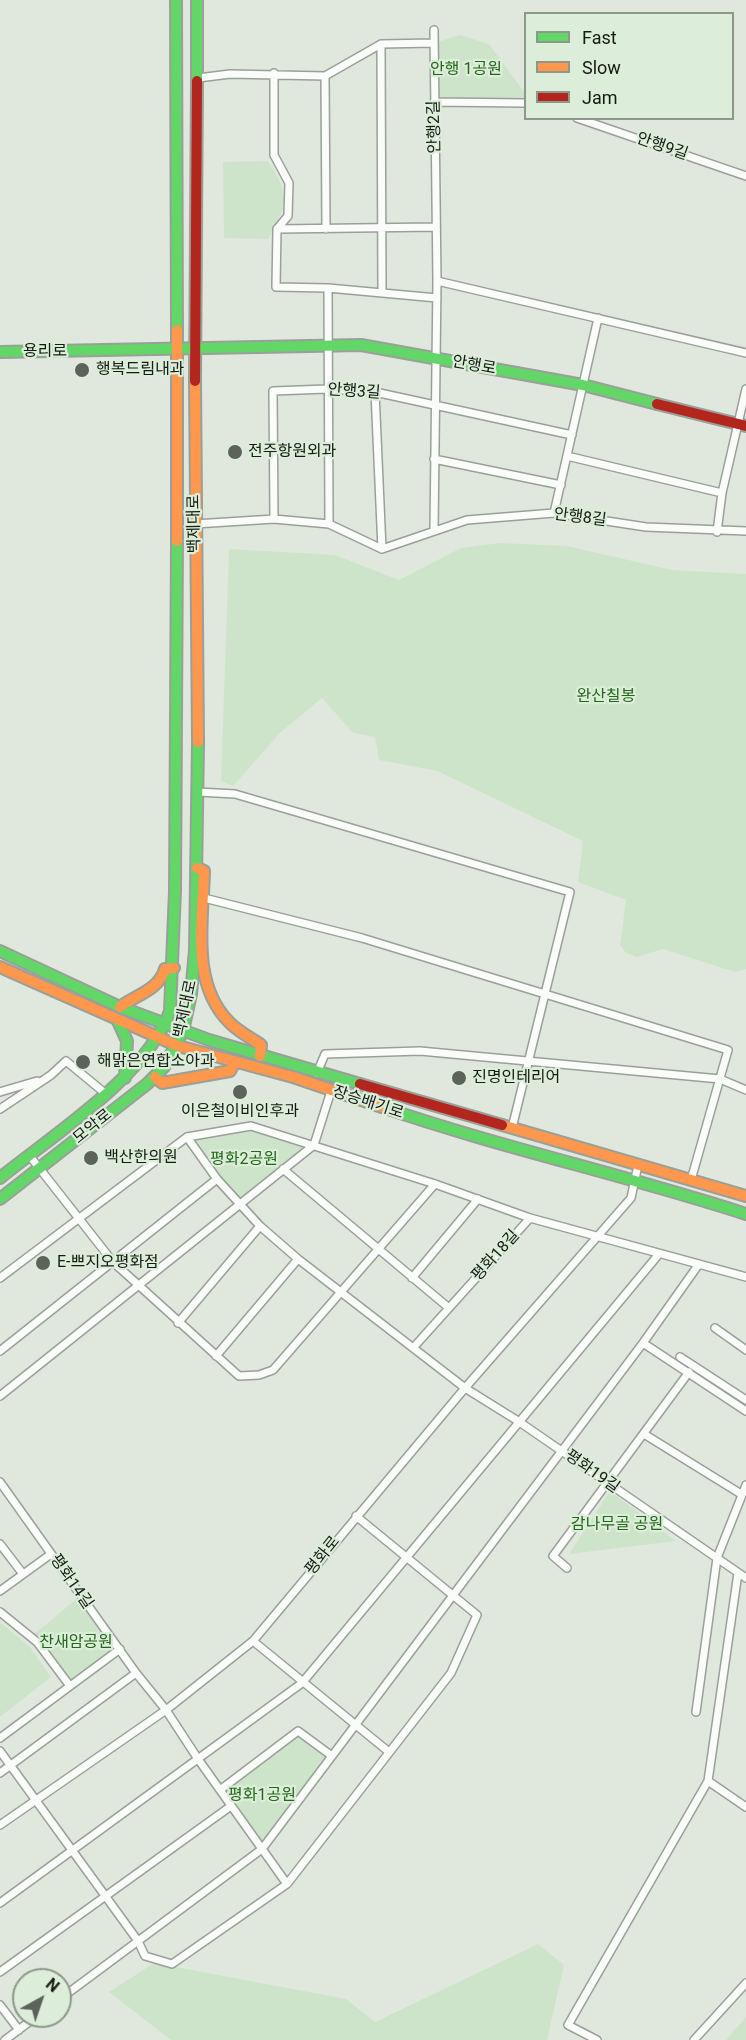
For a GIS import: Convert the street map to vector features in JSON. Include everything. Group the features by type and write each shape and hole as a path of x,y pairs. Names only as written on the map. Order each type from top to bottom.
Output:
{"street":[{"name":"백제대로","path":"156,1038 165,1025 170,1011 174,968 177,650 176,0"},
{"name":"백제대로","path":"178,1046 183,1031 194,968 197,868 195,524 197,0"},
{"name":"안행2길","path":"434,30 437,360"},
{"path":"198,78 230,74 274,73 325,76 381,44 434,43"},
{"path":"381,44 382,291"},
{"path":"274,73 274,155 289,183 288,216 277,229 276,287 382,291 437,298"},
{"path":"325,76 326,229"},
{"path":"434,102 524,103"},
{"name":"안행9길","path":"583,120 746,176"},
{"path":"277,229 436,228"},
{"path":"437,281 746,353"},
{"path":"328,288 329,524"},
{"path":"554,513 598,318"},
{"name":"안행로","path":"197,348 327,345 389,348 437,360 583,385 742,425"},
{"name":"용리로","path":"0,352 197,348"},
{"path":"434,530 437,360"},
{"name":"안행3길","path":"274,519 273,391 327,389 375,392 435,403 572,435"},
{"path":"717,532 722,493 742,425 746,389"},
{"path":"195,524 274,519 329,524 382,549 375,392"},
{"path":"567,456 722,493"},
{"path":"434,459 561,485"},
{"name":"안행8길","path":"382,549 467,520 554,513 646,527 717,532 746,531"},
{"path":"198,792 235,794 570,892 530,1063 512,1128"},
{"path":"197,868 204,871 202,971 215,1002 230,1023 261,1045 260,1056"},
{"path":"204,898 362,938 728,1050 691,1180"},
{"name":"장승배기로","path":"0,951 120,1007 183,1031 317,1073 746,1196"},
{"name":"장승배기로","path":"0,968 178,1046 331,1091 448,1130 635,1183 688,1195 746,1214"},
{"path":"120,1007 154,984 164,975 165,969 174,968"},
{"path":"117,1019 127,1041 125,1078"},
{"name":"모악로","path":"0,1178 125,1078 156,1038"},
{"name":"모악로","path":"0,1200 155,1077 178,1046"},
{"path":"317,1073 325,1054 420,1051 720,1079 746,1090"},
{"path":"0,1109 45,1079 66,1061 106,1094"},
{"path":"155,1077 162,1083 230,1071 235,1062"},
{"path":"0,1092 45,1079"},
{"path":"0,1396 314,1145 331,1091"},
{"name":"평화18길","path":"78,1219 188,1137 250,1126 435,1184 530,1218 413,1348"},
{"path":"188,1137 217,1179 260,1226 298,1259 465,1388"},
{"path":"28,1155 113,1262 239,1376 259,1375 273,1370 339,1291 435,1184"},
{"name":"평화로","path":"0,1825 166,1710 253,1641 465,1388 631,1198 638,1165"},
{"path":"283,1169 449,1308"},
{"path":"0,1351 217,1179"},
{"path":"412,1278 478,1199"},
{"path":"530,1218 600,1235 659,1254 746,1277"},
{"path":"0,1278 78,1219"},
{"path":"178,1323 260,1226"},
{"path":"0,1903 302,1683 659,1254"},
{"path":"216,1356 298,1259"},
{"path":"72,1990 262,1849 643,1343 699,1263"},
{"path":"715,1329 746,1350"},
{"path":"643,1343 746,1412"},
{"path":"680,1357 746,1400"},
{"path":"567,1568 553,1556 689,1372"},
{"name":"평화19길","path":"465,1388 561,1450 746,1578"},
{"path":"644,1434 741,1494"},
{"name":"평화14길","path":"0,1482 136,1673 166,1710 287,1884"},
{"path":"696,1712 717,1558 746,1485"},
{"path":"0,1751 138,1941 145,1956 172,1964 287,1884 451,1672 477,1615 356,1516"},
{"path":"0,1544 23,1574"},
{"path":"0,1591 51,1554"},
{"path":"597,2040 568,2025 708,1781 738,1573"},
{"path":"0,1611 37,1642 70,1686"},
{"path":"253,1641 389,1752"},
{"path":"0,1738 120,1649"},
{"path":"0,1773 136,1673"},
{"path":"220,1790 298,1731 332,1756"},
{"path":"708,1781 746,1807"},
{"path":"0,1972 231,1806"},
{"path":"694,2040 746,1983"},
{"path":"0,2005 19,2030"},
{"path":"5,2040 22,2028"}],"green space":[{"name":"안행 1공원","path":"460,35 489,44 524,92 524,103 434,102 434,43"},
{"path":"268,161 280,182 284,200 283,209 275,228 268,239 224,238 223,162"},
{"name":"완산칠봉","path":"501,543 567,546 672,570 746,574 746,969 735,972 663,949 637,957 626,953 620,945 626,900 578,882 583,841 437,771 379,760 375,737 353,733 322,698 280,733 233,786 221,781 229,549 335,555 399,580 461,548"},
{"name":"평화2공원","path":"251,1126 314,1145 240,1204 187,1137"},
{"name":"감나무골 공원","path":"610,1491 676,1541 569,1554"},
{"name":"찬새암공원","path":"81,1595 120,1649 70,1686 31,1637"},
{"path":"0,1622 30,1647 51,1677 0,1717"},
{"name":"평화1공원","path":"298,1731 332,1756 262,1849 220,1790"},
{"path":"538,1944 564,1965 547,2040 171,2040 109,1992 154,1963 346,1999 375,2022"},
{"path":"746,2017 746,2040 726,2040"}],"traffic: fast":[{"path":"176,0 177,330"},
{"path":"197,0 197,81"},
{"path":"0,352 361,345 583,385 657,404"},
{"path":"0,1178 96,1103 120,1081 158,1035 170,1011 175,891 177,541"},
{"path":"0,1199 147,1084 164,1067 183,1031 191,994 195,950 198,742"},
{"path":"0,951 120,1007 209,1040 360,1084"},
{"path":"117,1019 127,1041 125,1078"},
{"path":"382,1107 473,1136 746,1214"}],"traffic: slow":[{"path":"177,330 177,541"},
{"path":"195,381 198,742"},
{"path":"197,868 204,871 201,931 204,971 209,990 217,1007 230,1023 261,1045 260,1056"},
{"path":"0,967 178,1046 293,1077 382,1107"},
{"path":"120,1007 158,982 165,969 174,968"},
{"path":"155,1077 162,1083 230,1071 235,1062"},
{"path":"502,1125 746,1196"}],"traffic: jam":[{"path":"195,381 197,81"},
{"path":"657,404 746,426"},
{"path":"360,1084 502,1125"}],"place":[{"name":"행복드림내과","path":"82,370"},
{"name":"전주항원외과","path":"235,452"},
{"name":"해맑은연합소아과","path":"83,1062"},
{"name":"진명인테리어","path":"459,1078"},
{"name":"이은철이비인후과","path":"240,1092"},
{"name":"백산한의원","path":"91,1158"},
{"name":"E-쁘지오평화점","path":"43,1263"}]}
